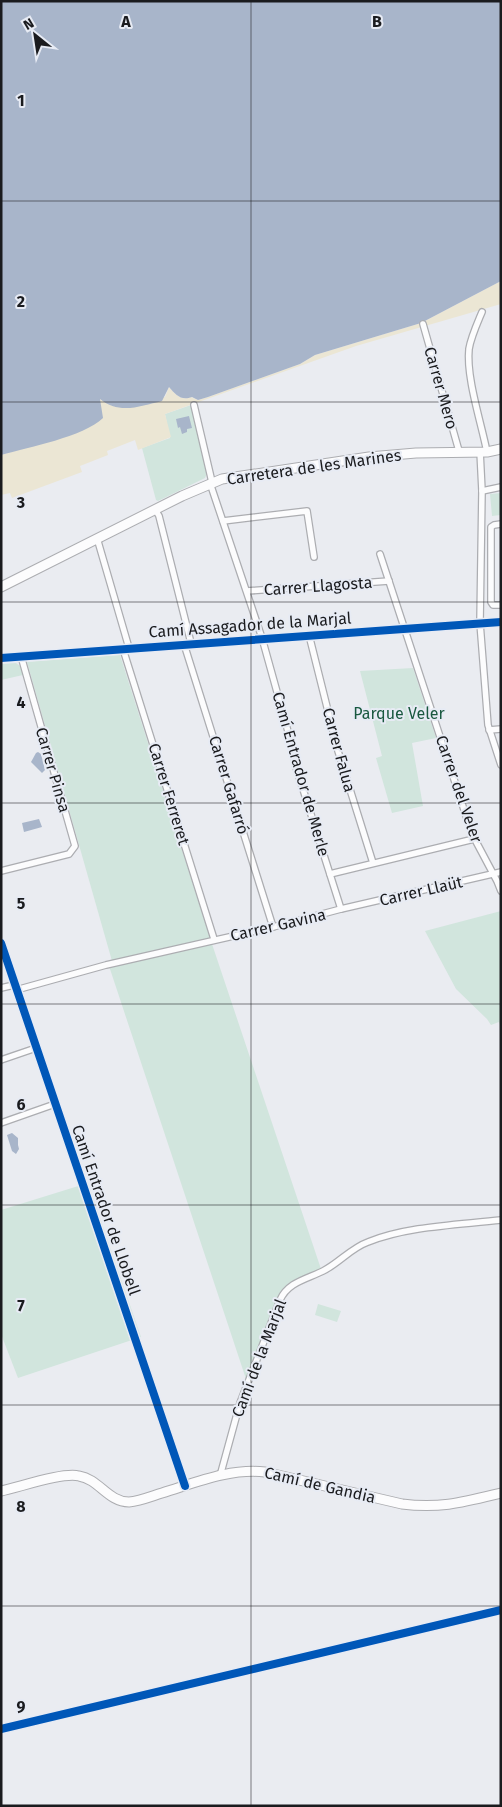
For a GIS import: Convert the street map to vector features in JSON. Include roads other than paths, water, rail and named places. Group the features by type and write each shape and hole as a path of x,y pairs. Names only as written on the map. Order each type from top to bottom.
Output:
{"main road":[{"name":"Carretera de les Marines","path":"1,587 211,483 238,476 369,457 501,449"},
{"name":"Camí de Gandia","path":"1,1491 62,1476 79,1475 88,1479 110,1496 128,1502 220,1476 246,1471 266,1472 412,1506 452,1505 501,1493"}],"street":[{"path":"482,312 469,346 468,359 483,451 480,623 489,730 501,765"},
{"name":"Carrer Mero","path":"423,324 459,452"},
{"name":"Camí Entrador de Merle","path":"194,405 211,483 262,638 294,753 295,764 341,909"},
{"path":"482,491 501,487"},
{"name":"Carrer Gafarró","path":"156,509 188,643 273,927"},
{"path":"223,521 307,511 314,557"},
{"path":"501,524 491,527 491,602 493,605 501,605"},
{"name":"Carrer Ferreret","path":"97,538 126,649 214,940"},
{"name":"Carrer Llagosta","path":"380,554 404,628"},
{"name":"Carrer Llagosta","path":"247,591 389,581"},
{"name":"Camí Assagador de la Marjal","path":"1,658 188,643 501,622"},
{"name":"Carrer del Veler","path":"404,628 474,839 501,891"},
{"name":"Carrer Falua","path":"309,635 338,751 373,863"},
{"name":"Carrer Pinsa","path":"1,871 69,854 75,846 21,656"},
{"path":"489,730 501,729"},
{"path":"330,874 474,839"},
{"name":"Carrer Llaüt","path":"341,909 501,872"},
{"name":"Carrer Gavina","path":"1,988 15,988 341,909"},
{"name":"Camí Entrador de Llobell","path":"1,943 185,1486"},
{"path":"1,1060 36,1048"},
{"path":"1,1122 55,1104"},
{"name":"Camí de la Marjal","path":"220,1476 240,1403 280,1300 286,1290 296,1283 334,1266 353,1250 368,1242 411,1231 501,1220"}],"water":[{"path":"1,1 501,1 501,281 421,323 315,355 300,364 198,400 192,397 185,398 179,396 169,387 162,401 138,407 115,407 100,399 103,418 94,425 55,441 1,455"},
{"path":"189,416 192,428 187,429 187,432 182,434 176,419"},
{"path":"38,752 41,754 45,770 42,773 31,762"},
{"path":"39,819 42,827 24,832 22,823"},
{"path":"12,1133 18,1138 19,1149 16,1154 12,1151 7,1135"}],"park label":[{"name":"Parque Veler","path":"399,713"}]}
